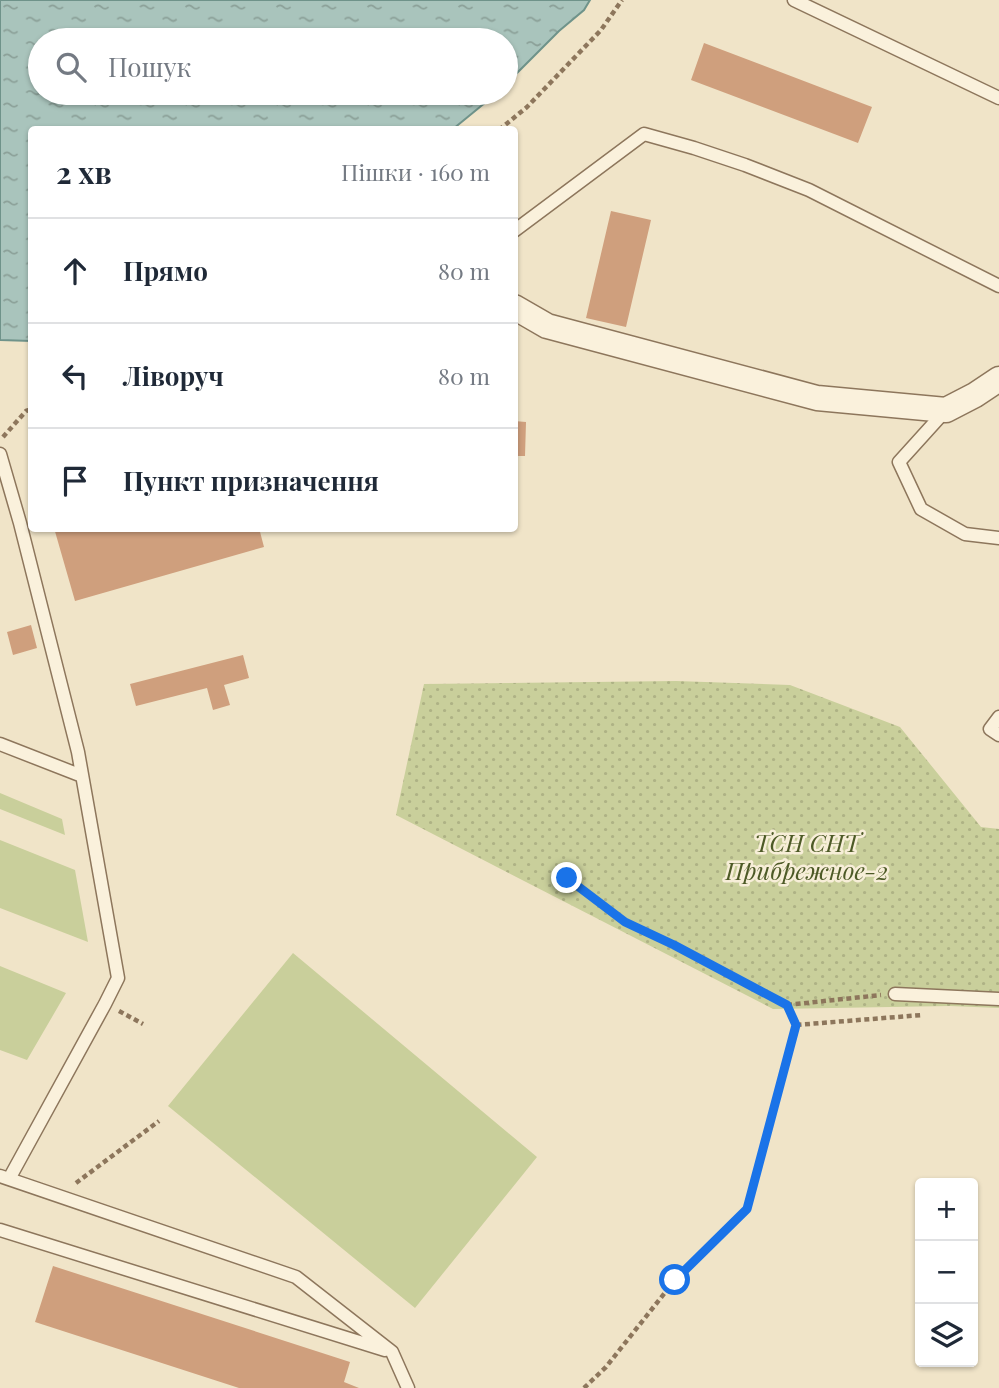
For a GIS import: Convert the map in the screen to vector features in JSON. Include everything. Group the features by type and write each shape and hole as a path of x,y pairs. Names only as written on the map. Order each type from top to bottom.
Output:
{"street":[{"path":"518,309 547,327 817,398 946,410 999,379"}],"lane":[{"path":"794,0 999,98"},
{"path":"518,228 644,134 732,161 809,190 999,286"},
{"path":"946,410 899,462 921,509 965,534 999,538"},
{"path":"0,454 78,752 118,978 5,1177 296,1277 392,1352 408,1388"},
{"path":"999,717 990,729 999,735"},
{"path":"0,744 82,776"},
{"path":"895,994 999,999"},
{"path":"0,1230 392,1352"}],"path":[{"path":"504,126 527,107 601,30 622,0"},
{"path":"0,441 28,410"},
{"path":"567,878 625,922 787,1005 895,994"},
{"path":"105,1004 143,1024"},
{"path":"584,1388 606,1367 675,1280 747,1209 796,1025 787,1005"},
{"path":"796,1025 925,1015"},
{"path":"59,1196 159,1121"}],"green space":[{"name":"ТСН СНТ Прибрежное-2","path":"676,681 790,685 900,727 981,827 999,829 999,1008 950,1006 773,1009 396,815 424,684"},
{"path":"0,793 62,819 65,835 0,809"},
{"path":"0,840 75,870 88,942 0,908"},
{"path":"293,953 537,1157 415,1308 168,1106"},
{"path":"0,966 66,993 27,1060 0,1050"}],"water":[{"path":"0,0 590,0 584,10 518,72 518,28 28,28 28,105 482,105 457,126 28,126 28,341 0,340"}],"building":[{"path":"704,43 872,107 858,143 691,80"},
{"path":"611,211 651,220 626,327 586,318"},
{"path":"518,421 526,422 525,456 518,456"},
{"path":"55,532 260,532 264,547 75,601"},
{"path":"31,625 37,648 13,655 7,632"},
{"path":"243,655 249,678 224,685 230,705 213,710 207,688 136,706 130,684"},
{"path":"53,1266 350,1362 344,1382 359,1388 239,1388 35,1322"}],"route":[{"path":"567,878 625,922 787,1005 796,1025 747,1209 675,1280"}]}
